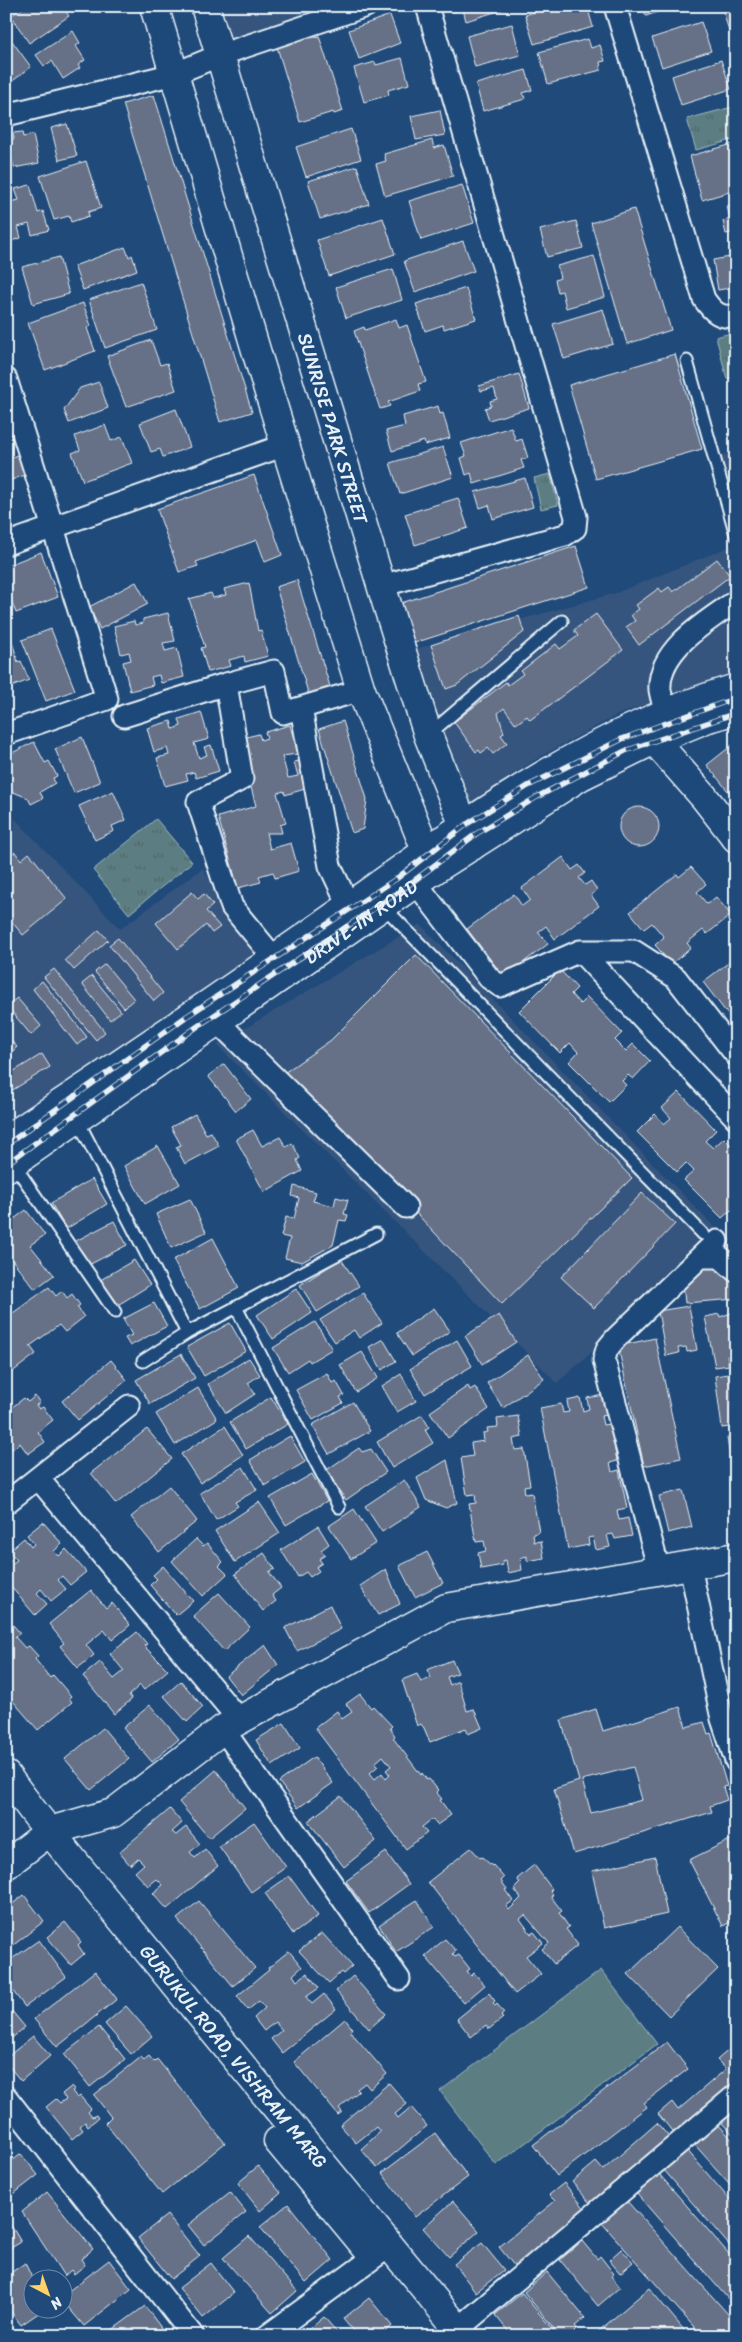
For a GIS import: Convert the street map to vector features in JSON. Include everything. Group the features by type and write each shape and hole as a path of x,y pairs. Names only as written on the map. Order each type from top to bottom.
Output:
{"main road":[{"path":"154,6 285,445 361,690 425,868"},
{"name":"SUNRISE PARK STREET","path":"205,6 428,735 468,836"},
{"name":"DRIVE-IN ROAD","path":"8,1156 77,1118 383,906 425,868 570,758 666,713 736,688"},
{"name":"DRIVE-IN ROAD","path":"468,836 654,740 708,718 736,710"},
{"path":"654,740 704,797 736,838"},
{"name":"DRIVE-IN ROAD","path":"8,1156 274,958 349,906 425,868"},
{"path":"6,1865 43,1836 113,1813 231,1724 446,1608 736,1557"},
{"name":"GURUKUL ROAD, VISHRAM MARG","path":"6,1775 43,1836 109,1934 454,2333"},
{"name":"GURUKUL ROAD, VISHRAM MARG","path":"6,1804 43,1836"}],"street":[{"path":"6,115 174,74 220,54 366,6"},
{"path":"381,586 565,536 575,528 573,508 427,6"},
{"path":"615,6 704,299 713,312 728,318 736,315"},
{"path":"6,379 107,699 6,734"},
{"path":"6,544 285,445"},
{"path":"666,713 660,690 664,666 692,631 736,601"},
{"path":"124,716 274,671 283,713 361,690"},
{"path":"226,684 242,778 198,802 232,907 274,958"},
{"path":"301,708 330,866 349,906"},
{"path":"425,868 489,978 500,986 580,951 634,951 676,978 736,1055"},
{"path":"580,951 736,1118"},
{"path":"218,1022 406,1207"},
{"path":"659,1571 604,1360 607,1349 616,1338 701,1257 710,1238"},
{"path":"701,1257 720,1257 736,1270"},
{"path":"6,1503 129,1406"},
{"path":"38,1478 231,1724 398,1979"},
{"path":"690,1566 722,1719 736,1761"},
{"path":"454,2333 736,2095"},
{"path":"6,2096 194,2336"},
{"path":"267,2336 382,2251"}],"lane":[{"path":"687,361 736,535"},
{"path":"428,735 562,621"},
{"path":"383,906 710,1238"},
{"path":"77,1118 187,1333"},
{"path":"8,1156 115,1312"},
{"path":"143,1361 187,1333 376,1234"},
{"path":"236,1307 339,1507"}],"shaded area":[{"path":"216,6 339,6 226,43"},
{"path":"736,450 736,534 717,457"},
{"path":"736,544 736,674 695,686 617,715 541,756 480,796 469,809 412,650 616,593"},
{"path":"6,809 120,929 203,868 223,909 259,956 6,1129"},
{"path":"420,924 723,1236 557,1383 217,1045"}],"green space":[{"path":"732,107 736,120 736,139 696,150 687,119"},
{"path":"735,332 736,377 727,379 716,337"},
{"path":"6,401 22,438 6,445"},
{"path":"550,474 558,505 541,509 534,478"},
{"path":"156,819 192,862 129,914 93,870"},
{"path":"601,1970 657,2044 496,2165 440,2091"}],"building":[{"path":"26,6 62,6 69,16 29,43 11,16"},
{"path":"452,6 511,7 466,21 463,9 454,12"},
{"path":"552,6 587,6 593,27 534,44 525,15"},
{"path":"643,6 676,6 646,16"},
{"path":"736,6 736,43 733,44 722,8"},
{"path":"390,15 400,43 359,59 349,30"},
{"path":"701,22 711,51 662,67 652,38"},
{"path":"512,24 520,55 475,67 467,36"},
{"path":"73,31 80,43 76,46 85,60 78,65 80,68 63,79 52,61 44,66 36,55"},
{"path":"311,36 311,38 319,36 343,111 334,114 333,112 300,122 277,47"},
{"path":"588,39 591,48 600,45 605,61 600,62 601,70 548,84 539,52"},
{"path":"12,41 31,67 6,86 6,45"},
{"path":"402,58 409,84 388,90 389,95 364,102 354,68 375,62 376,65"},
{"path":"721,60 731,89 681,105 672,76"},
{"path":"526,70 532,90 523,93 525,99 483,111 476,84"},
{"path":"154,95 252,412 220,422 123,104"},
{"path":"440,110 445,135 416,140 411,116"},
{"path":"67,124 77,156 59,160 51,128"},
{"path":"351,129 361,159 306,177 296,147"},
{"path":"22,132 23,137 33,135 39,163 14,168 8,140 14,139 13,133"},
{"path":"432,140 434,148 444,145 453,176 385,196 376,164 386,161 384,154"},
{"path":"736,143 736,190 702,200 690,156"},
{"path":"86,161 101,208 88,212 89,216 71,222 69,216 54,220 40,176"},
{"path":"357,166 369,204 320,219 308,181"},
{"path":"30,185 38,213 43,211 49,230 32,235 29,224 18,227 21,238 8,242 6,192 10,202 19,200 15,189"},
{"path":"462,185 474,223 421,240 409,201"},
{"path":"736,204 736,232 726,234 723,221 730,219 727,206"},
{"path":"634,209 671,330 627,344 591,223"},
{"path":"383,218 395,254 329,276 317,240"},
{"path":"576,221 583,248 547,257 540,230"},
{"path":"463,241 474,271 415,292 404,261"},
{"path":"125,247 129,257 132,255 137,270 83,290 74,266"},
{"path":"594,256 605,297 566,308 562,291 558,292 555,280 560,278 557,266"},
{"path":"736,256 736,287 718,290 713,260"},
{"path":"59,257 69,294 33,304 22,267"},
{"path":"393,269 402,300 346,318 336,287"},
{"path":"141,282 157,330 105,348 89,300"},
{"path":"466,288 476,319 444,329 443,325 425,331 416,304"},
{"path":"83,303 91,326 87,328 95,351 45,370 28,323"},
{"path":"603,309 613,344 564,359 553,324"},
{"path":"396,319 399,328 407,325 426,382 418,384 420,391 388,402 390,406 380,409 354,331 364,327 365,330"},
{"path":"151,340 160,365 167,363 176,390 126,407 107,356"},
{"path":"675,354 702,449 596,479 569,385"},
{"path":"519,374 529,408 489,420 485,408 491,406 490,401 497,399 494,388 481,391 479,386"},
{"path":"99,382 108,408 69,423 64,410 80,388"},
{"path":"438,406 440,414 443,413 450,438 425,445 424,441 392,451 386,431 405,426 403,416"},
{"path":"176,409 190,447 163,457 160,449 151,452 140,423"},
{"path":"105,425 111,441 122,437 132,463 83,481 72,453 80,450 75,436"},
{"path":"511,427 516,441 522,439 528,458 521,460 524,468 474,484 471,473 466,475 461,458 466,456 461,443"},
{"path":"443,447 453,477 400,494 390,463"},
{"path":"23,453 30,473 6,482 6,459"},
{"path":"254,475 282,555 265,562 257,540 196,562 198,566 179,572 157,509"},
{"path":"525,478 533,507 493,519 489,505 480,508 475,492"},
{"path":"6,487 10,498 6,499"},
{"path":"458,498 468,528 415,545 405,514"},
{"path":"576,546 589,587 408,645 395,605"},
{"path":"41,552 58,597 16,613 6,587 6,566"},
{"path":"717,559 730,576 639,645 626,627 635,621 631,615 639,609 636,605 659,588 662,592 669,587 673,592"},
{"path":"297,580 332,693 310,699 276,587"},
{"path":"136,582 148,604 100,629 89,607"},
{"path":"249,583 258,631 261,630 268,656 245,662 244,656 229,660 231,666 208,672 201,648 205,647 189,599 211,593 213,598 226,595 224,589"},
{"path":"168,613 175,641 163,643 165,651 177,648 184,677 161,683 159,675 151,677 153,685 130,691 123,662 131,660 129,652 121,654 114,626 134,621 135,625 143,623 143,619"},
{"path":"596,614 623,650 530,720 527,716 516,724 504,708 498,713 504,733 501,735 507,743 493,754 488,748 481,753 479,750 476,752 454,722 506,682 508,685 523,674 521,671 556,644 560,649 578,636 574,630"},
{"path":"519,616 524,632 457,685 446,689 431,645"},
{"path":"51,629 75,690 46,701 22,640"},
{"path":"9,631 18,662 21,661 29,680 6,689 6,632"},
{"path":"201,712 209,739 194,743 199,758 207,755 204,747 211,745 219,771 196,778 194,772 186,774 188,780 165,786 157,758 169,755 167,748 154,752 147,728 171,721 173,729 181,726 179,719"},
{"path":"343,721 367,799 363,829 352,833 319,729"},
{"path":"290,725 298,754 282,756 288,778 298,776 294,762 300,761 308,788 285,795 284,791 277,793 286,823 280,825 282,833 266,833 270,849 291,843 299,871 275,878 273,872 259,876 261,882 238,888 218,817 256,806 238,739 259,734 261,740 267,738 265,732"},
{"path":"82,737 100,782 74,793 55,749"},
{"path":"34,742 45,763 49,761 57,776 53,778 55,783 40,792 43,798 31,804 28,798 11,791 6,782 6,756"},
{"path":"736,742 736,801 707,765"},
{"path":"113,791 126,820 112,826 114,831 95,840 79,806"},
{"path":"635,807 643,807 650,810 656,816 659,827 656,838 650,844 643,847 635,847 628,844 622,838 619,831 619,823 622,816 628,810"},
{"path":"15,852 21,860 29,853 67,899 23,935 6,915 6,858"},
{"path":"563,857 572,870 579,865 585,873 579,878 585,885 591,881 597,890 591,895 599,906 555,939 546,926 538,932 548,944 504,977 467,929 514,894 522,906 530,900 522,888"},
{"path":"691,867 706,884 697,892 707,904 716,897 731,915 707,934 703,930 687,943 691,948 671,964 655,945 664,937 652,923 644,929 630,912 677,874 679,877"},
{"path":"192,892 198,899 204,894 213,905 206,911 220,927 212,933 206,925 178,949 156,923"},
{"path":"99,930 108,940 74,970 65,960"},
{"path":"118,938 163,993 154,1001 109,945"},
{"path":"416,955 632,1178 502,1304 284,1073 331,1040"},
{"path":"736,957 736,1017 732,1020 703,982"},
{"path":"105,964 134,999 124,1008 95,972"},
{"path":"54,969 105,1032 96,1040 44,977"},
{"path":"560,970 577,988 571,994 580,1004 587,997 622,1033 615,1040 626,1051 633,1044 650,1061 633,1079 628,1075 622,1081 626,1085 609,1102 569,1062 578,1052 570,1043 560,1053 519,1011"},
{"path":"92,976 121,1011 110,1020 82,984"},
{"path":"42,981 87,1037 77,1045 33,989"},
{"path":"17,998 41,1026 31,1035 7,1006"},
{"path":"6,1035 17,1047 7,1056 6,1055"},
{"path":"42,1054 50,1067 6,1094 6,1076"},
{"path":"224,1064 251,1099 236,1111 208,1076"},
{"path":"679,1092 716,1130 705,1141 713,1148 724,1138 736,1150 736,1214 731,1210 722,1218 684,1180 694,1171 686,1163 677,1172 637,1132 655,1114 664,1124 671,1118 662,1108"},
{"path":"195,1114 206,1134 211,1132 219,1146 185,1164 176,1147 181,1145 171,1127"},
{"path":"253,1130 262,1146 280,1137 286,1147 292,1143 300,1158 297,1160 302,1171 264,1192 236,1139"},
{"path":"158,1146 180,1184 145,1204 124,1166"},
{"path":"92,1179 107,1204 66,1229 51,1203"},
{"path":"294,1186 316,1192 313,1201 334,1206 336,1197 348,1200 344,1214 348,1215 346,1221 339,1220 333,1245 302,1262 285,1258 290,1238 281,1236 286,1217 294,1219 299,1198 292,1196"},
{"path":"642,1193 675,1224 594,1308 561,1277"},
{"path":"190,1199 206,1232 171,1248 156,1214"},
{"path":"26,1210 45,1235 30,1245 54,1275 35,1289 6,1252 6,1225"},
{"path":"114,1221 127,1245 85,1267 72,1243"},
{"path":"213,1238 239,1288 200,1309 173,1260"},
{"path":"341,1259 359,1286 317,1312 300,1285"},
{"path":"134,1260 150,1285 113,1308 97,1282"},
{"path":"721,1261 734,1275 736,1299 685,1303 683,1283 698,1263"},
{"path":"49,1287 56,1296 62,1291 67,1298 72,1294 80,1305 77,1307 84,1317 65,1332 59,1325 30,1346 36,1354 11,1373 6,1366 6,1318"},
{"path":"296,1289 312,1313 273,1339 257,1315"},
{"path":"363,1293 382,1323 359,1338 354,1330 335,1342 320,1320"},
{"path":"154,1303 167,1326 130,1346 125,1338 132,1335 123,1319"},
{"path":"689,1306 697,1350 687,1352 686,1347 678,1348 679,1353 666,1356 658,1311"},
{"path":"434,1308 450,1331 412,1356 397,1333"},
{"path":"736,1311 736,1354 727,1356 729,1365 715,1367 705,1317 719,1314 720,1317"},
{"path":"499,1315 516,1342 482,1364 465,1336"},
{"path":"315,1322 332,1349 310,1362 308,1359 288,1372 273,1348"},
{"path":"230,1323 246,1351 204,1376 187,1347"},
{"path":"655,1338 681,1458 644,1466 618,1346"},
{"path":"383,1339 396,1361 382,1370 369,1347"},
{"path":"457,1340 472,1366 425,1394 410,1369"},
{"path":"362,1352 378,1378 356,1392 340,1365"},
{"path":"181,1354 195,1378 150,1404 136,1380"},
{"path":"528,1355 544,1379 503,1408 487,1383"},
{"path":"249,1358 260,1375 248,1383 255,1394 226,1413 208,1384"},
{"path":"111,1360 127,1380 78,1420 62,1401"},
{"path":"327,1373 332,1383 336,1381 344,1395 340,1397 343,1403 313,1420 296,1390"},
{"path":"401,1374 416,1401 397,1412 382,1386"},
{"path":"728,1374 729,1382 736,1381 736,1426 722,1428 715,1376"},
{"path":"468,1386 470,1390 475,1387 489,1409 448,1438 430,1412"},
{"path":"198,1388 217,1419 175,1445 156,1414"},
{"path":"604,1395 608,1415 601,1416 603,1425 610,1424 617,1461 610,1463 612,1472 619,1470 627,1508 617,1510 619,1520 628,1518 632,1536 615,1539 613,1534 607,1535 610,1547 596,1550 593,1537 588,1538 589,1545 568,1549 540,1408 561,1404 563,1413 569,1412 567,1401 580,1398 583,1411 589,1409 587,1398"},
{"path":"35,1396 40,1403 36,1405 39,1409 43,1407 53,1420 38,1432 45,1442 28,1454 20,1443 7,1453 6,1412 24,1398 28,1402"},
{"path":"271,1397 288,1424 246,1449 230,1422"},
{"path":"353,1402 370,1431 329,1454 312,1425"},
{"path":"422,1415 429,1427 425,1430 433,1443 392,1468 377,1442"},
{"path":"518,1416 522,1437 513,1439 515,1450 524,1449 530,1485 524,1486 525,1494 532,1493 539,1532 533,1534 534,1542 541,1541 544,1558 527,1561 527,1556 520,1558 522,1570 508,1573 506,1560 502,1561 503,1565 481,1569 478,1553 486,1551 484,1541 476,1542 469,1504 476,1503 475,1494 467,1495 461,1458 473,1456 471,1443 484,1441 483,1433 488,1432 487,1428 498,1427 497,1419"},
{"path":"225,1426 243,1455 200,1483 181,1454"},
{"path":"147,1429 172,1459 116,1504 91,1473"},
{"path":"290,1436 305,1462 265,1486 250,1460"},
{"path":"736,1437 736,1469 732,1469 727,1438"},
{"path":"359,1448 362,1452 371,1449 386,1472 346,1500 325,1471"},
{"path":"447,1460 457,1503 446,1508 426,1500 417,1478"},
{"path":"243,1467 257,1490 235,1502 238,1506 216,1520 200,1493"},
{"path":"312,1474 327,1501 286,1525 270,1498"},
{"path":"404,1480 421,1507 382,1532 365,1506"},
{"path":"169,1486 197,1521 159,1552 131,1517"},
{"path":"683,1490 692,1527 668,1533 659,1496"},
{"path":"259,1502 280,1533 235,1562 215,1531"},
{"path":"354,1509 376,1543 351,1559 329,1526"},
{"path":"43,1522 62,1544 54,1551 59,1556 66,1549 86,1572 70,1585 62,1576 58,1580 66,1589 51,1601 41,1589 37,1593 47,1604 35,1615 6,1581 6,1554 13,1563 17,1560 9,1551 24,1538 31,1547 34,1544 27,1535"},
{"path":"318,1526 329,1544 321,1550 325,1555 319,1559 322,1563 316,1567 319,1571 310,1577 306,1572 298,1577 281,1550"},
{"path":"196,1539 203,1546 207,1543 223,1562 219,1566 227,1574 203,1596 172,1561"},
{"path":"427,1552 443,1583 415,1597 399,1566"},
{"path":"264,1553 275,1569 269,1572 281,1588 272,1595 276,1601 263,1611 235,1574"},
{"path":"163,1566 193,1601 176,1615 150,1585 157,1579 153,1575"},
{"path":"386,1569 400,1604 378,1615 360,1586"},
{"path":"91,1590 106,1608 112,1603 130,1625 112,1640 104,1630 86,1645 94,1655 78,1668 60,1646 64,1643 49,1624"},
{"path":"219,1593 250,1627 224,1651 193,1616"},
{"path":"330,1605 341,1629 297,1651 285,1628"},
{"path":"6,1617 20,1633 15,1637 25,1648 29,1646 38,1656 35,1659 50,1678 53,1675 71,1696 69,1698 72,1702 38,1730 6,1693"},
{"path":"137,1632 147,1644 144,1646 168,1670 144,1690 140,1685 129,1695 132,1699 114,1714 83,1676 100,1662 114,1679 124,1671 110,1654"},
{"path":"265,1645 278,1665 241,1695 226,1676"},
{"path":"452,1660 458,1673 447,1677 450,1685 458,1681 467,1711 474,1709 482,1728 468,1734 466,1728 430,1742 421,1724 417,1726 402,1680 417,1674 421,1682 431,1678 427,1670"},
{"path":"181,1681 203,1707 187,1722 164,1696"},
{"path":"360,1694 371,1708 373,1706 392,1726 390,1728 395,1736 393,1738 421,1775 422,1773 427,1780 429,1779 438,1790 436,1792 442,1799 440,1800 451,1815 437,1825 432,1819 422,1827 427,1833 406,1849 315,1728 337,1711 342,1719 352,1712 346,1704","holes":["383,1756 391,1766 386,1770 390,1775 386,1779 382,1773 375,1779 370,1773 378,1766 375,1763"]},
{"path":"150,1705 179,1739 152,1762 123,1728"},
{"path":"680,1707 686,1727 704,1722 708,1734 711,1733 727,1786 723,1787 727,1800 710,1806 712,1812 574,1854 554,1789 579,1781 561,1720 596,1709 603,1731","holes":["633,1767 642,1800 591,1813 582,1780"]},
{"path":"284,1723 300,1748 272,1766 256,1740"},
{"path":"103,1728 129,1759 91,1790 65,1759"},
{"path":"314,1757 333,1783 298,1808 279,1782"},
{"path":"216,1770 245,1808 209,1838 179,1802"},
{"path":"341,1796 376,1841 344,1867 308,1821"},
{"path":"170,1809 182,1823 172,1832 176,1835 186,1827 200,1844 190,1852 195,1858 205,1849 218,1866 167,1909 153,1893 163,1885 157,1879 148,1886 135,1872 144,1864 138,1858 130,1865 119,1852"},
{"path":"254,1822 286,1867 251,1892 219,1846"},
{"path":"736,1837 736,1919 723,1926 689,1860"},
{"path":"471,1848 480,1858 482,1857 493,1865 504,1878 501,1881 513,1901 506,1906 509,1910 521,1898 514,1889 520,1883 517,1879 534,1865 552,1889 550,1891 553,1894 551,1897 562,1911 559,1913 569,1927 566,1929 578,1945 554,1964 542,1949 549,1943 525,1915 520,1919 531,1934 534,1932 543,1943 526,1956 541,1974 515,1994 428,1882"},
{"path":"386,1852 409,1884 369,1913 346,1881"},
{"path":"655,1857 667,1914 604,1928 592,1871"},
{"path":"289,1876 318,1916 293,1934 265,1893"},
{"path":"24,1895 44,1921 6,1951 6,1909"},
{"path":"417,1900 434,1927 396,1952 379,1925"},
{"path":"199,1901 255,1968 233,1986 177,1919"},
{"path":"65,1922 81,1942 78,1945 84,1954 71,1965 47,1937"},
{"path":"677,1927 718,1969 669,2016 628,1974"},
{"path":"322,1933 352,1966 343,1974 341,1972 329,1983 299,1951"},
{"path":"445,1939 456,1951 452,1954 455,1957 459,1955 470,1969 467,1971 471,1976 474,1973 485,1985 464,2003 425,1956"},
{"path":"39,1940 66,1977 25,2007 6,1982 6,1963"},
{"path":"289,1951 302,1967 293,1975 297,1981 307,1973 319,1988 306,1997 312,2004 324,1994 336,2009 282,2053 271,2039 282,2030 275,2022 264,2031 254,2018 265,2008 259,2001 248,2010 237,1996"},
{"path":"95,1971 117,1999 57,2047 34,2019"},
{"path":"353,1976 386,2014 369,2029 336,1991"},
{"path":"489,1993 495,2001 493,2003 495,2006 497,2004 504,2013 501,2016 503,2018 489,2029 486,2025 471,2037 457,2019"},
{"path":"6,2004 25,2027 6,2043"},
{"path":"126,2006 152,2036 131,2054 105,2024"},
{"path":"345,2019 352,2028 350,2031 387,2074 370,2089 365,2083 357,2089 359,2091 339,2108 342,2112 338,2115 294,2062"},
{"path":"99,2027 125,2059 90,2087 64,2054"},
{"path":"33,2036 50,2056 21,2081 6,2063 6,2058"},
{"path":"667,2042 688,2069 644,2103 647,2107 557,2176 533,2145"},
{"path":"731,2048 736,2053 736,2089 678,2138 658,2114 672,2102 678,2110 726,2069 717,2060"},
{"path":"149,2056 154,2062 157,2059 225,2143 162,2194 105,2123 111,2117 94,2095 141,2057 144,2060"},
{"path":"389,2083 407,2104 395,2114 398,2118 411,2107 427,2126 377,2168 361,2149 380,2132 376,2127 356,2143 340,2125"},
{"path":"72,2086 75,2089 72,2091 77,2098 80,2096 91,2109 88,2112 92,2117 96,2115 98,2118 88,2126 85,2122 80,2126 83,2130 72,2139 46,2107 56,2099 60,2103 66,2099 62,2094"},
{"path":"736,2109 736,2138 721,2122"},
{"path":"657,2123 674,2143 595,2209 572,2182 596,2162 603,2170"},
{"path":"717,2123 736,2144 736,2191 694,2144"},
{"path":"435,2133 468,2177 415,2217 382,2173"},
{"path":"686,2149 736,2207 736,2253 663,2169"},
{"path":"21,2154 38,2175 6,2200 6,2166"},
{"path":"258,2166 281,2193 260,2211 238,2183"},
{"path":"659,2174 736,2262 736,2308 636,2193"},
{"path":"564,2183 586,2210 516,2268 499,2247 555,2201 549,2195"},
{"path":"47,2192 93,2249 81,2259 85,2265 74,2274 72,2270 60,2270 22,2212"},
{"path":"230,2192 246,2212 204,2245 188,2225"},
{"path":"626,2200 736,2323 736,2336 702,2336 601,2222"},
{"path":"453,2201 479,2231 449,2257 423,2228"},
{"path":"288,2204 333,2260 306,2283 260,2227"},
{"path":"167,2215 200,2256 171,2279 138,2238"},
{"path":"6,2217 21,2242 6,2251"},
{"path":"249,2236 297,2291 272,2313 223,2258"},
{"path":"582,2241 597,2259 600,2256 614,2274 611,2276 620,2287 598,2306 560,2260"},
{"path":"482,2243 504,2270 476,2292 454,2264"},
{"path":"621,2249 633,2262 620,2273 609,2260"},
{"path":"109,2260 131,2289 84,2326 72,2312 72,2288"},
{"path":"25,2263 28,2270 22,2270 22,2320 28,2320 21,2325 6,2305 6,2276"},
{"path":"211,2263 234,2293 203,2318 179,2288"},
{"path":"547,2272 585,2318 575,2326 578,2329 571,2336 560,2336 524,2292"},
{"path":"649,2288 689,2336 664,2336 659,2330 652,2336 593,2336"},
{"path":"522,2293 558,2336 512,2336 495,2315"},
{"path":"369,2298 392,2326 382,2334 384,2336 357,2336 343,2319"},
{"path":"145,2306 167,2336 104,2336"},
{"path":"324,2317 340,2336 301,2336"},
{"path":"6,2327 13,2336 6,2336"}],"railway":[{"path":"6,1145 187,1016 396,879 467,824 528,786 622,739 736,698"},
{"path":"6,1164 198,1026 403,889 476,834 537,797 625,751 736,713"}]}
